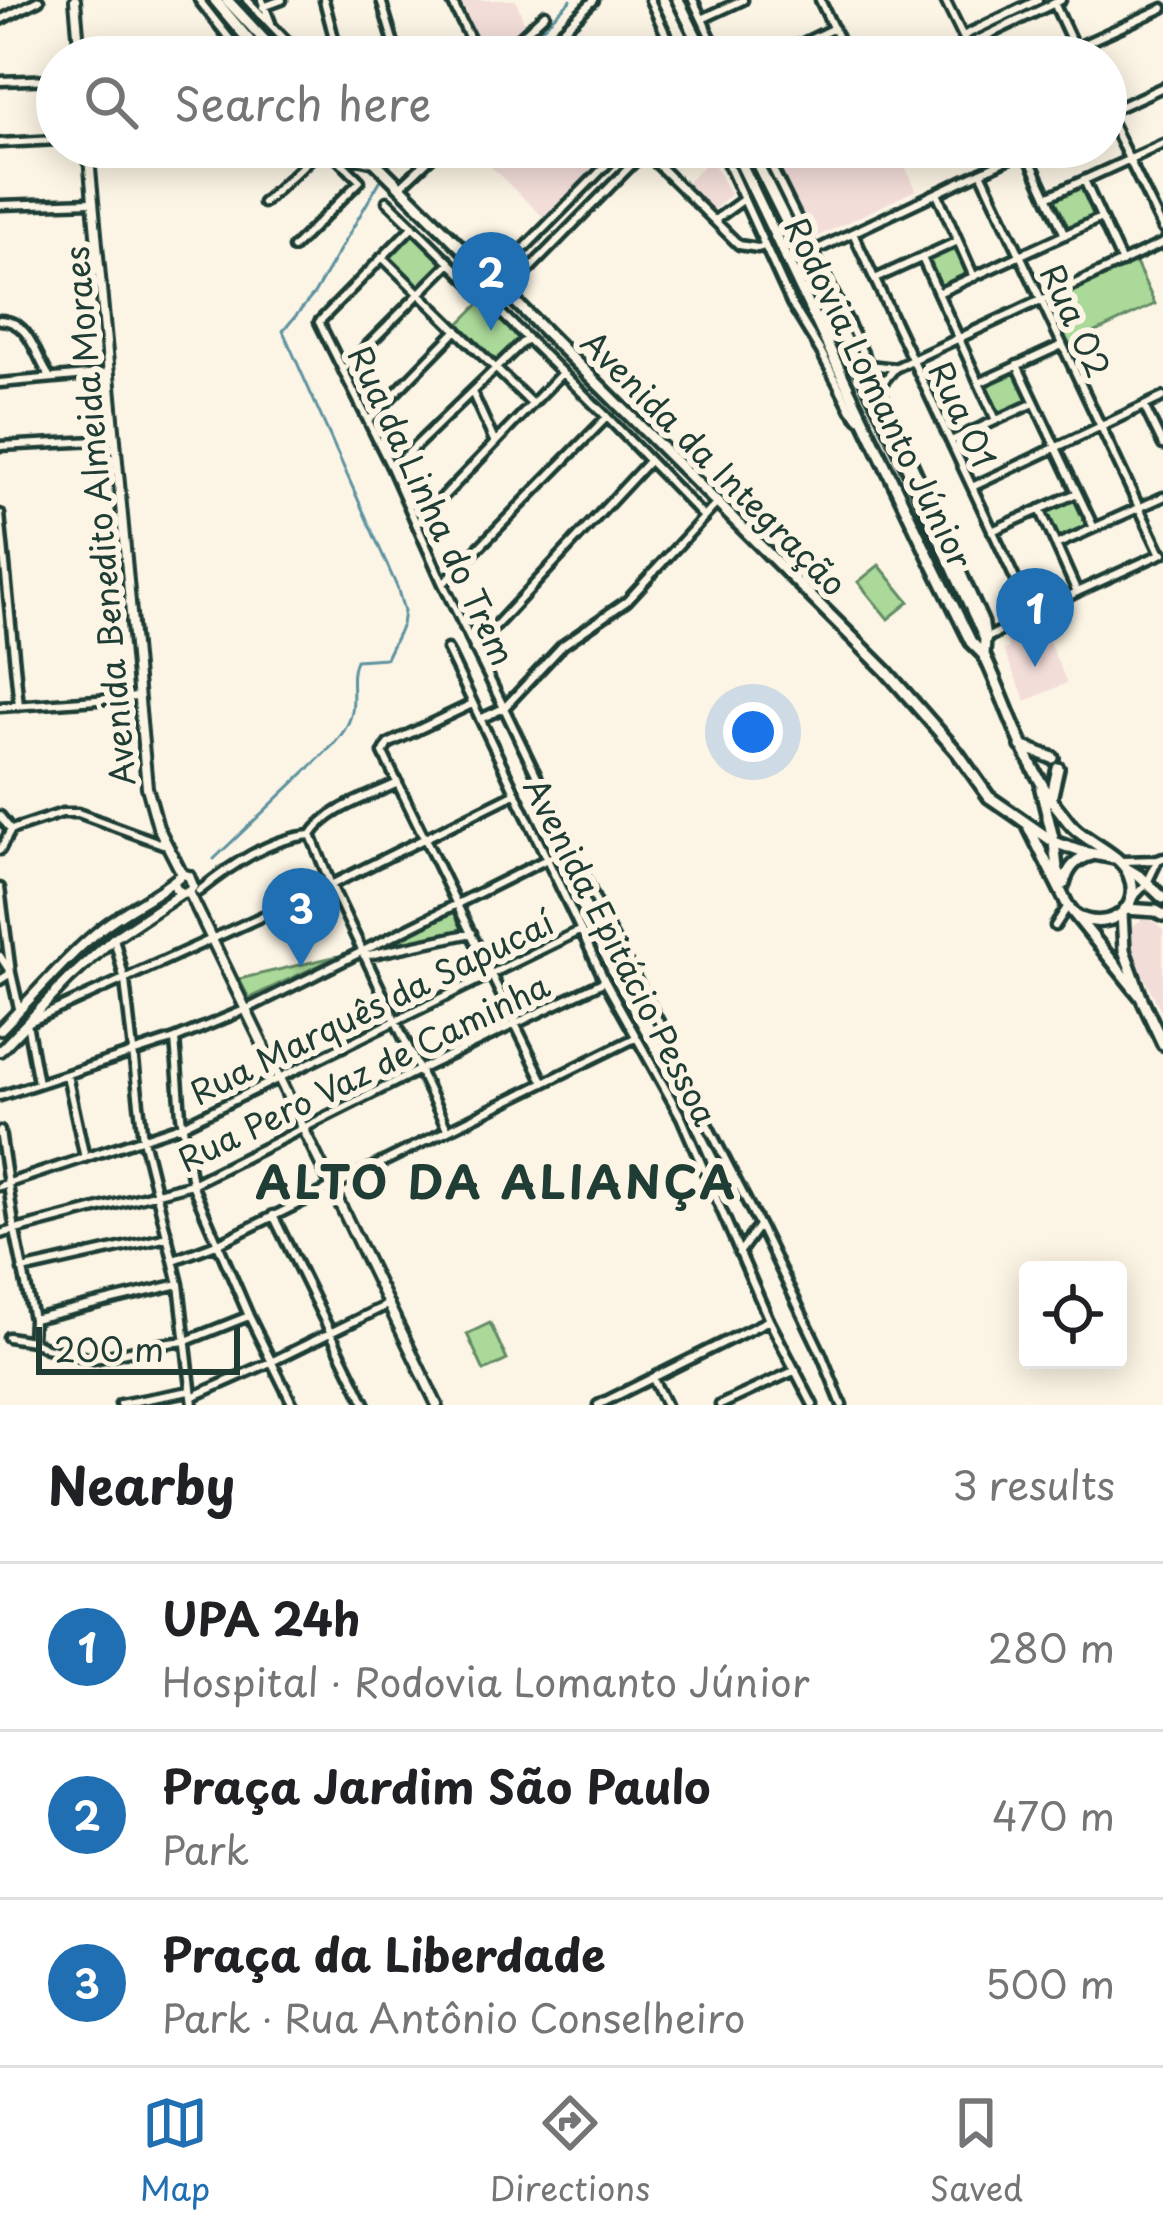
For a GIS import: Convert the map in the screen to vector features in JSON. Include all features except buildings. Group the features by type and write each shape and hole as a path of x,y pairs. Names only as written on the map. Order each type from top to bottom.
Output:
{"main road":[{"path":"75,0 78,36"},
{"path":"214,0 245,36"},
{"path":"227,0 260,36"},
{"path":"663,0 681,36"},
{"path":"678,0 696,36"},
{"name":"Avenida Benedito Almeida Moraes","path":"90,168 149,799 178,878"},
{"name":"Avenida da Integração","path":"382,168 899,684 989,796 1054,842 1095,854"},
{"name":"Rodovia Lomanto Júnior","path":"744,168 970,642 985,656 1037,778"},
{"name":"Rodovia Lomanto Júnior","path":"759,168 892,434 985,639 985,656"},
{"path":"823,298 846,321"},
{"path":"1021,746 1056,763 1052,800"},
{"path":"1037,778 1070,825 1163,898"},
{"path":"1037,778 1069,905 1094,923 1126,908 1163,915"},
{"path":"1025,821 1069,905 1141,998"},
{"path":"1064,882 1074,863 1095,854 1119,862 1132,890 1124,950 1163,1044"},
{"path":"178,878 176,889 190,892"},
{"path":"0,1030 101,928 178,878 192,878 190,892 114,938 0,1051"},
{"path":"190,892 437,1405"}],"street":[{"path":"0,20 39,0"},
{"path":"200,0 228,36"},
{"path":"247,0 261,6 282,36"},
{"path":"261,6 282,0"},
{"path":"324,0 333,36"},
{"path":"381,0 392,36"},
{"path":"451,0 469,36"},
{"path":"557,36 594,0"},
{"path":"650,0 666,36"},
{"path":"693,0 710,36"},
{"path":"702,19 743,0"},
{"path":"820,0 838,36"},
{"path":"945,0 963,36 1036,1 1040,10"},
{"path":"986,36 1058,2 1071,36"},
{"path":"1101,36 1163,8"},
{"path":"521,36 545,14"},
{"path":"817,36 834,28"},
{"path":"0,81 36,80"},
{"path":"1127,103 1163,87"},
{"path":"0,143 36,141"},
{"path":"1129,159 1163,143"},
{"path":"1127,155 1163,229"},
{"path":"262,203 304,168"},
{"path":"292,248 360,181 347,168"},
{"path":"400,187 420,168"},
{"path":"493,280 603,168"},
{"path":"665,168 740,245 766,245"},
{"path":"730,168 791,303 851,410 865,426"},
{"path":"773,168 879,387 984,622 985,639 1162,553"},
{"path":"814,250 989,168"},
{"path":"1033,168 1065,235"},
{"path":"1047,197 1110,168"},
{"path":"506,293 629,169"},
{"name":"Rua 02","path":"981,172 1162,553"},
{"path":"1084,180 1122,262"},
{"path":"937,193 974,277"},
{"path":"715,220 744,199"},
{"path":"387,201 704,518"},
{"path":"0,205 92,202"},
{"path":"938,293 1101,218"},
{"path":"413,226 382,257 532,404"},
{"path":"545,228 548,239 559,239"},
{"name":"Rua 01","path":"853,232 1032,615"},
{"path":"875,279 958,241"},
{"path":"879,387 895,368 1163,243"},
{"name":"Rua da Linha do Trem","path":"382,257 319,322 609,930 663,1029 821,1353 842,1405"},
{"path":"922,258 996,420"},
{"path":"343,370 450,262"},
{"path":"0,320 12,320 22,329 50,378"},
{"path":"368,421 457,330"},
{"path":"392,470 527,338"},
{"path":"979,382 1062,345"},
{"path":"869,365 895,368"},
{"path":"1017,365 1094,529"},
{"path":"0,382 109,373"},
{"path":"416,524 562,374"},
{"path":"472,392 495,442"},
{"path":"972,487 1163,397"},
{"path":"950,441 1035,402"},
{"path":"1144,406 1163,445"},
{"path":"443,584 607,417"},
{"path":"0,446 115,440"},
{"path":"474,649 649,461"},
{"path":"992,530 1078,493"},
{"path":"1056,545 1163,497"},
{"path":"480,719 504,707 563,646 627,601 718,502"},
{"path":"1040,509 1077,592"},
{"path":"0,514 19,706"},
{"name":"Avenida Epitácio Pessoa","path":"447,649 605,981 681,1117 769,1320 813,1405"},
{"path":"0,707 138,697"},
{"path":"472,704 388,744 383,753 544,1083"},
{"path":"398,783 333,813 311,836 447,1129"},
{"path":"38,1084 27,1023 213,941 516,793"},
{"path":"0,837 62,813 78,813 168,846"},
{"path":"0,816 11,830"},
{"path":"0,850 11,830"},
{"path":"190,892 289,838 311,836"},
{"path":"0,1096 175,1039 248,1009 572,847"},
{"path":"1119,862 1161,859"},
{"path":"1126,908 1161,859"},
{"path":"0,888 19,1011"},
{"path":"1054,926 1069,905"},
{"name":"Rua Marquês da Sapucaí","path":"4,1185 183,1126 581,930"},
{"path":"363,953 472,932"},
{"path":"114,938 124,981 142,1139 179,1284 192,1398"},
{"path":"0,956 11,973"},
{"path":"0,980 11,973"},
{"name":"Rua Pero Vaz de Caminha","path":"0,1234 192,1184 605,981"},
{"path":"174,1260 219,1243 635,1038"},
{"path":"175,1039 192,1184 293,1405"},
{"path":"67,1075 85,1158"},
{"path":"681,1117 699,1108"},
{"path":"0,1131 4,1185 33,1318 32,1341"},
{"path":"273,1215 366,1405"},
{"path":"739,1253 759,1225"},
{"path":"22,1270 168,1237"},
{"path":"33,1318 179,1284"},
{"path":"120,1404 192,1398 389,1304"},
{"path":"8,1337 94,1359 186,1341 249,1316"},
{"path":"598,1405 769,1320"},
{"path":"720,1405 796,1370"},
{"path":"652,1379 666,1405"}],"shaded area":[{"path":"516,0 525,25 513,36 474,36 457,3"},
{"path":"492,168 593,168 545,219"},
{"path":"701,168 716,168 730,195 713,211 685,184"},
{"path":"778,168 906,168 916,190 812,239"},
{"path":"1035,629 1038,636 1045,633 1067,683 1026,701 1003,650 1009,648 1006,641 1012,639 1016,644 1020,642 1017,637"},
{"path":"1143,919 1163,930 1163,1015 1129,946 1127,929"}],"green space":[{"path":"1083,184 1098,216 1065,232 1049,200"},
{"path":"414,231 446,264 421,288 389,256"},
{"path":"956,245 971,277 940,291 925,259"},
{"path":"1135,261 1155,304 1068,345 1047,302"},
{"path":"483,300 523,339 498,364 459,324"},
{"path":"1016,371 1031,403 998,418 983,387"},
{"path":"1076,496 1089,525 1060,538 1046,510"},
{"path":"879,565 909,602 888,619 858,582"},
{"path":"456,910 468,932 367,953"},
{"path":"338,956 249,998 239,979"},
{"path":"490,1323 507,1360 484,1371 467,1334"}],"waterway":[{"path":"534,36 571,0"},
{"path":"214,859 338,739 352,711 356,660 386,658 402,625 404,611 397,587 283,331 314,294 380,181"}],"place":[{"name":"Praça Jardim São Paulo","path":"491,331"},
{"name":"UPA 24h","path":"1035,667"},
{"name":"Praça da Liberdade","path":"301,967"}],"district":[{"name":"ALTO DA ALIANÇA","path":"497,1180"}]}
